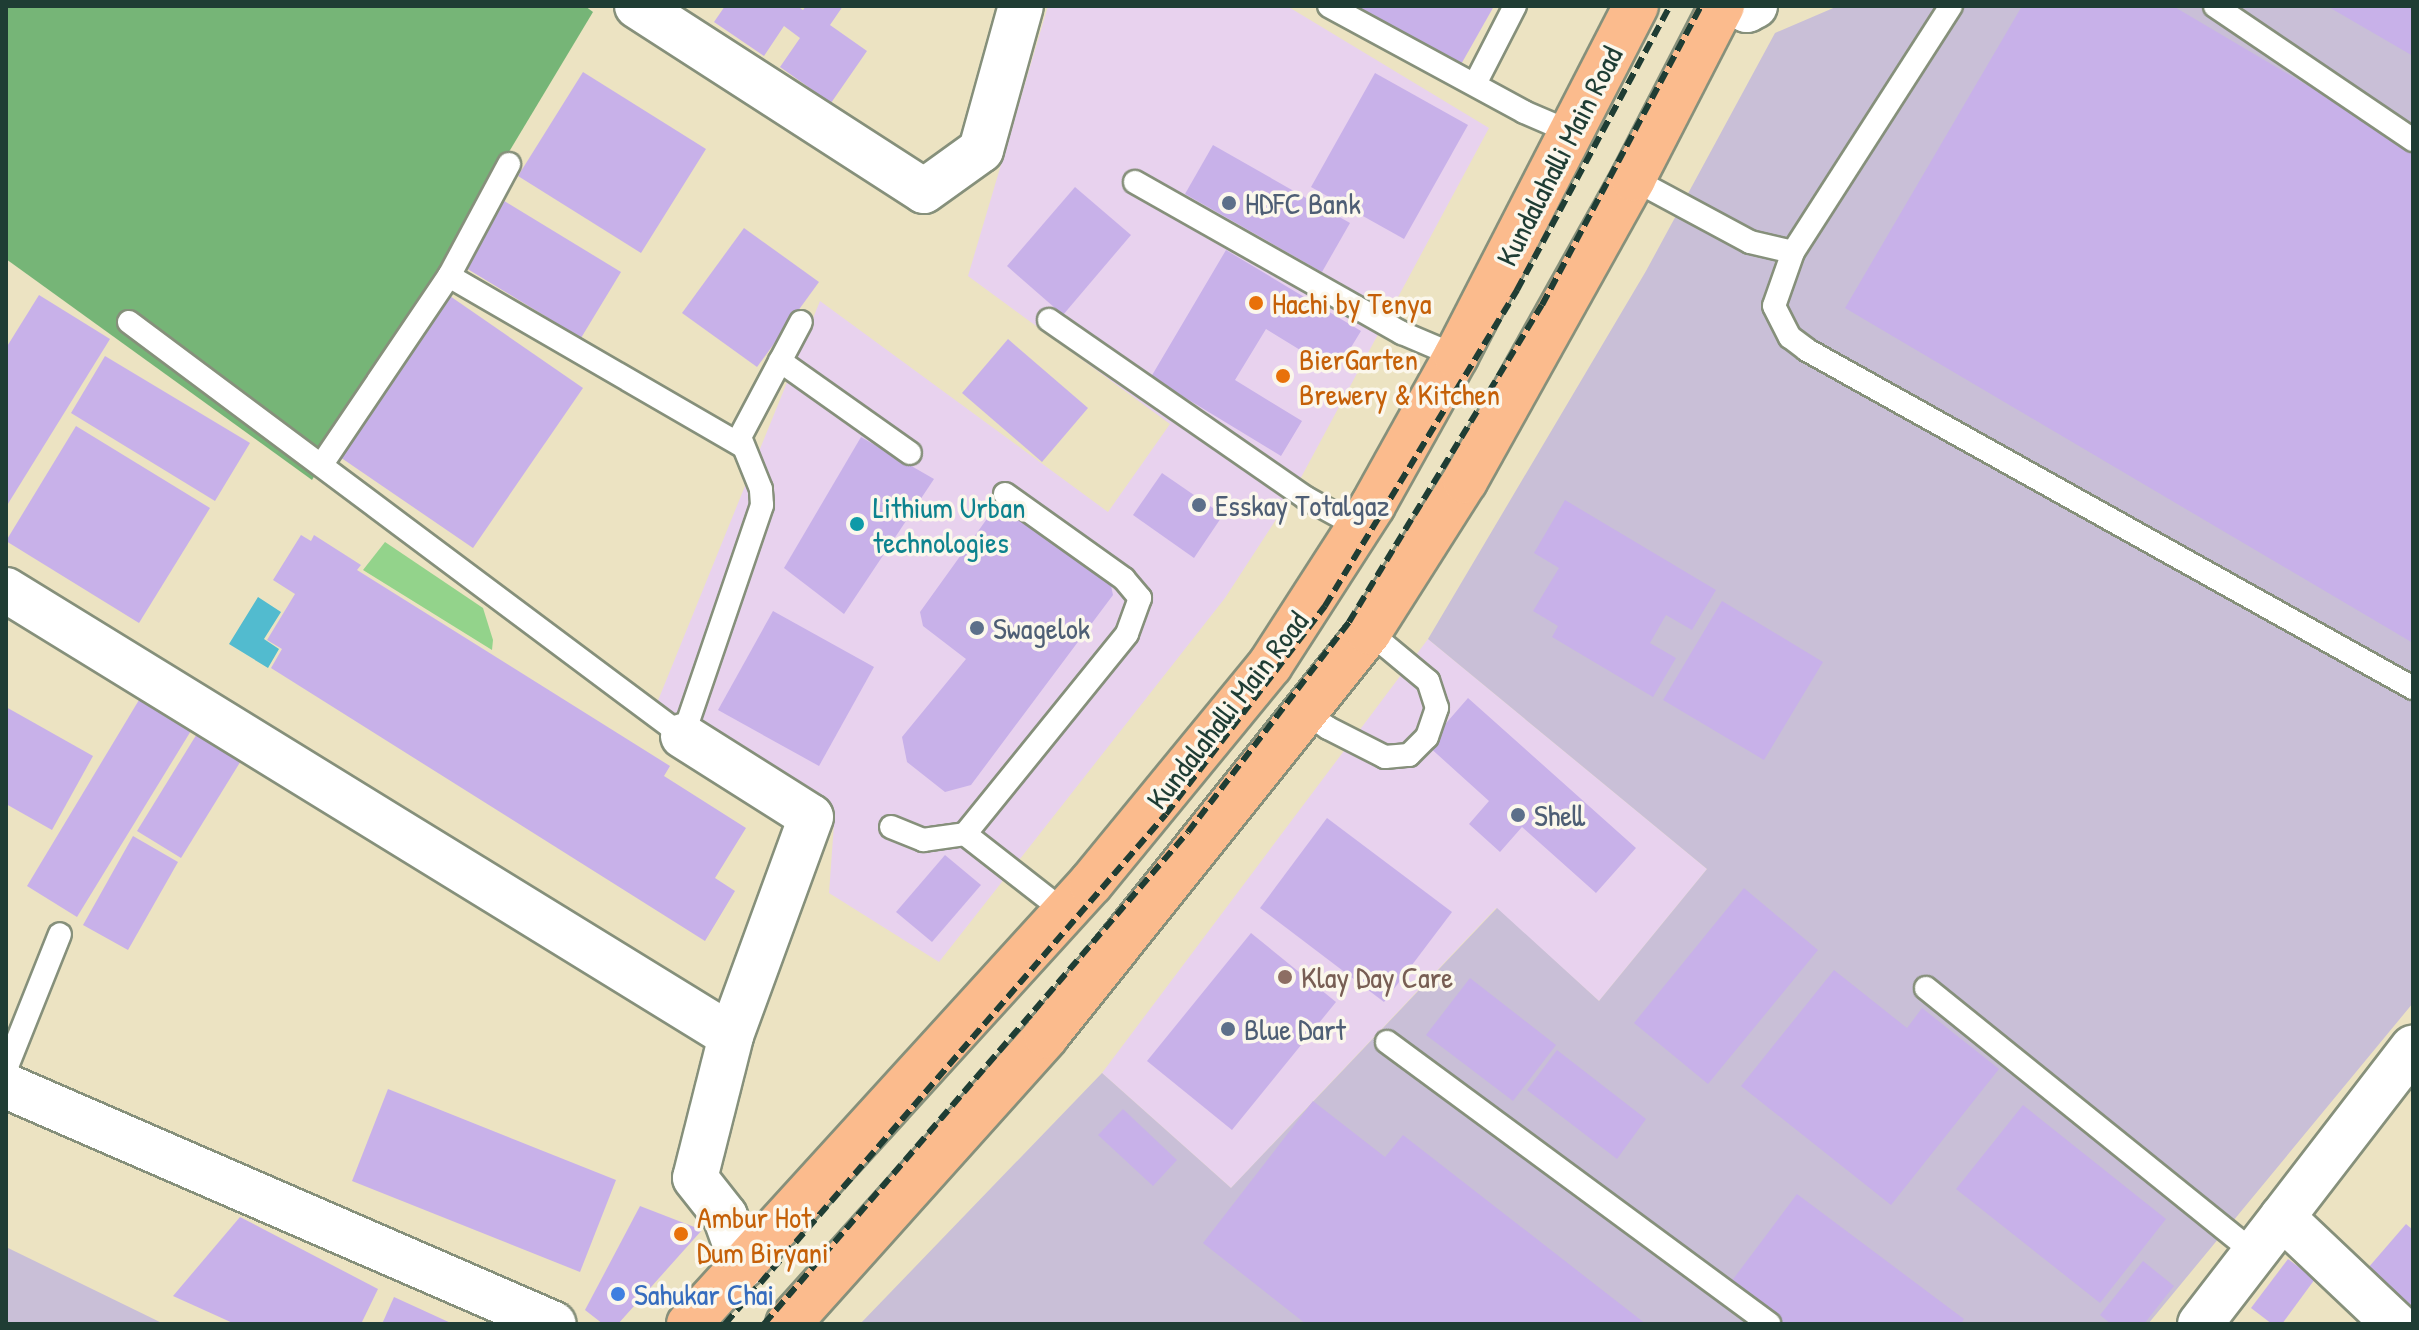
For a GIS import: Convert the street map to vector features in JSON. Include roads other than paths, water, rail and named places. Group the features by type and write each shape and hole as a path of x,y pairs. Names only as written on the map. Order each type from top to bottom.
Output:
{"main road":[{"name":"Kundalahalli Main Road","path":"689,1324 1065,912 1270,665 1359,527 1456,356 1636,6"},
{"name":"Kundalahalli Main Road","path":"788,1324 1046,1036 1369,632 1465,481 1633,179 1722,6"}],"street":[{"path":"637,6 924,191 981,150 1021,6"},
{"path":"1738,6 1747,10 1755,6"},
{"path":"6,590 731,1036"},
{"path":"683,736 811,817 731,1036 695,1178 725,1216 743,1266"},
{"path":"2200,1324 2413,1047"},
{"path":"6,1086 554,1324"},
{"path":"2282,1217 2395,1324"}],"lane":[{"path":"1329,6 1524,112 1571,132"},
{"path":"1475,84 1515,6"},
{"path":"1951,6 1793,252 1774,306 1790,337 1807,350 2413,688"},
{"path":"2215,6 2413,140"},
{"path":"322,464 449,276 509,164"},
{"path":"1633,179 1750,242 1793,252"},
{"path":"1135,182 1402,333 1456,356"},
{"path":"449,276 740,445"},
{"path":"1049,320 1306,498 1359,527"},
{"path":"129,322 683,736 762,505 761,489 740,445 740,437 801,322"},
{"path":"780,361 910,453"},
{"path":"891,827 923,840 965,834 1127,634 1140,598 1124,579 1005,494"},
{"path":"1303,711 1328,728 1385,757 1409,755 1427,737 1437,708 1428,681 1369,632"},
{"path":"965,834 1065,912"},
{"path":"6,1069 60,934"},
{"path":"1926,988 2255,1253"},
{"path":"1387,1042 1769,1324"}],"water":[{"path":"258,597 281,612 264,639 279,649 268,668 229,644"}],"railway":[{"path":"725,1324 1166,814 1325,606 1517,290 1670,6"},
{"path":"764,1324 1188,832 1349,622 1542,305 1701,6"}],"place":[{"name":"HDFC Bank","path":"1229,203"},
{"name":"Hachi by Tenya","path":"1256,303"},
{"name":"BierGarten Brewery & Kitchen","path":"1283,376"},
{"name":"Esskay Totalgaz","path":"1199,505"},
{"name":"Lithium Urban technologies","path":"857,524"},
{"name":"Swagelok","path":"977,628"},
{"name":"Shell","path":"1518,815"},
{"name":"Klay Day Care","path":"1285,977"},
{"name":"Blue Dart","path":"1228,1029"},
{"name":"Ambur Hot Dum Biryani","path":"681,1234"},
{"name":"Sahukar Chai","path":"618,1294"}]}
